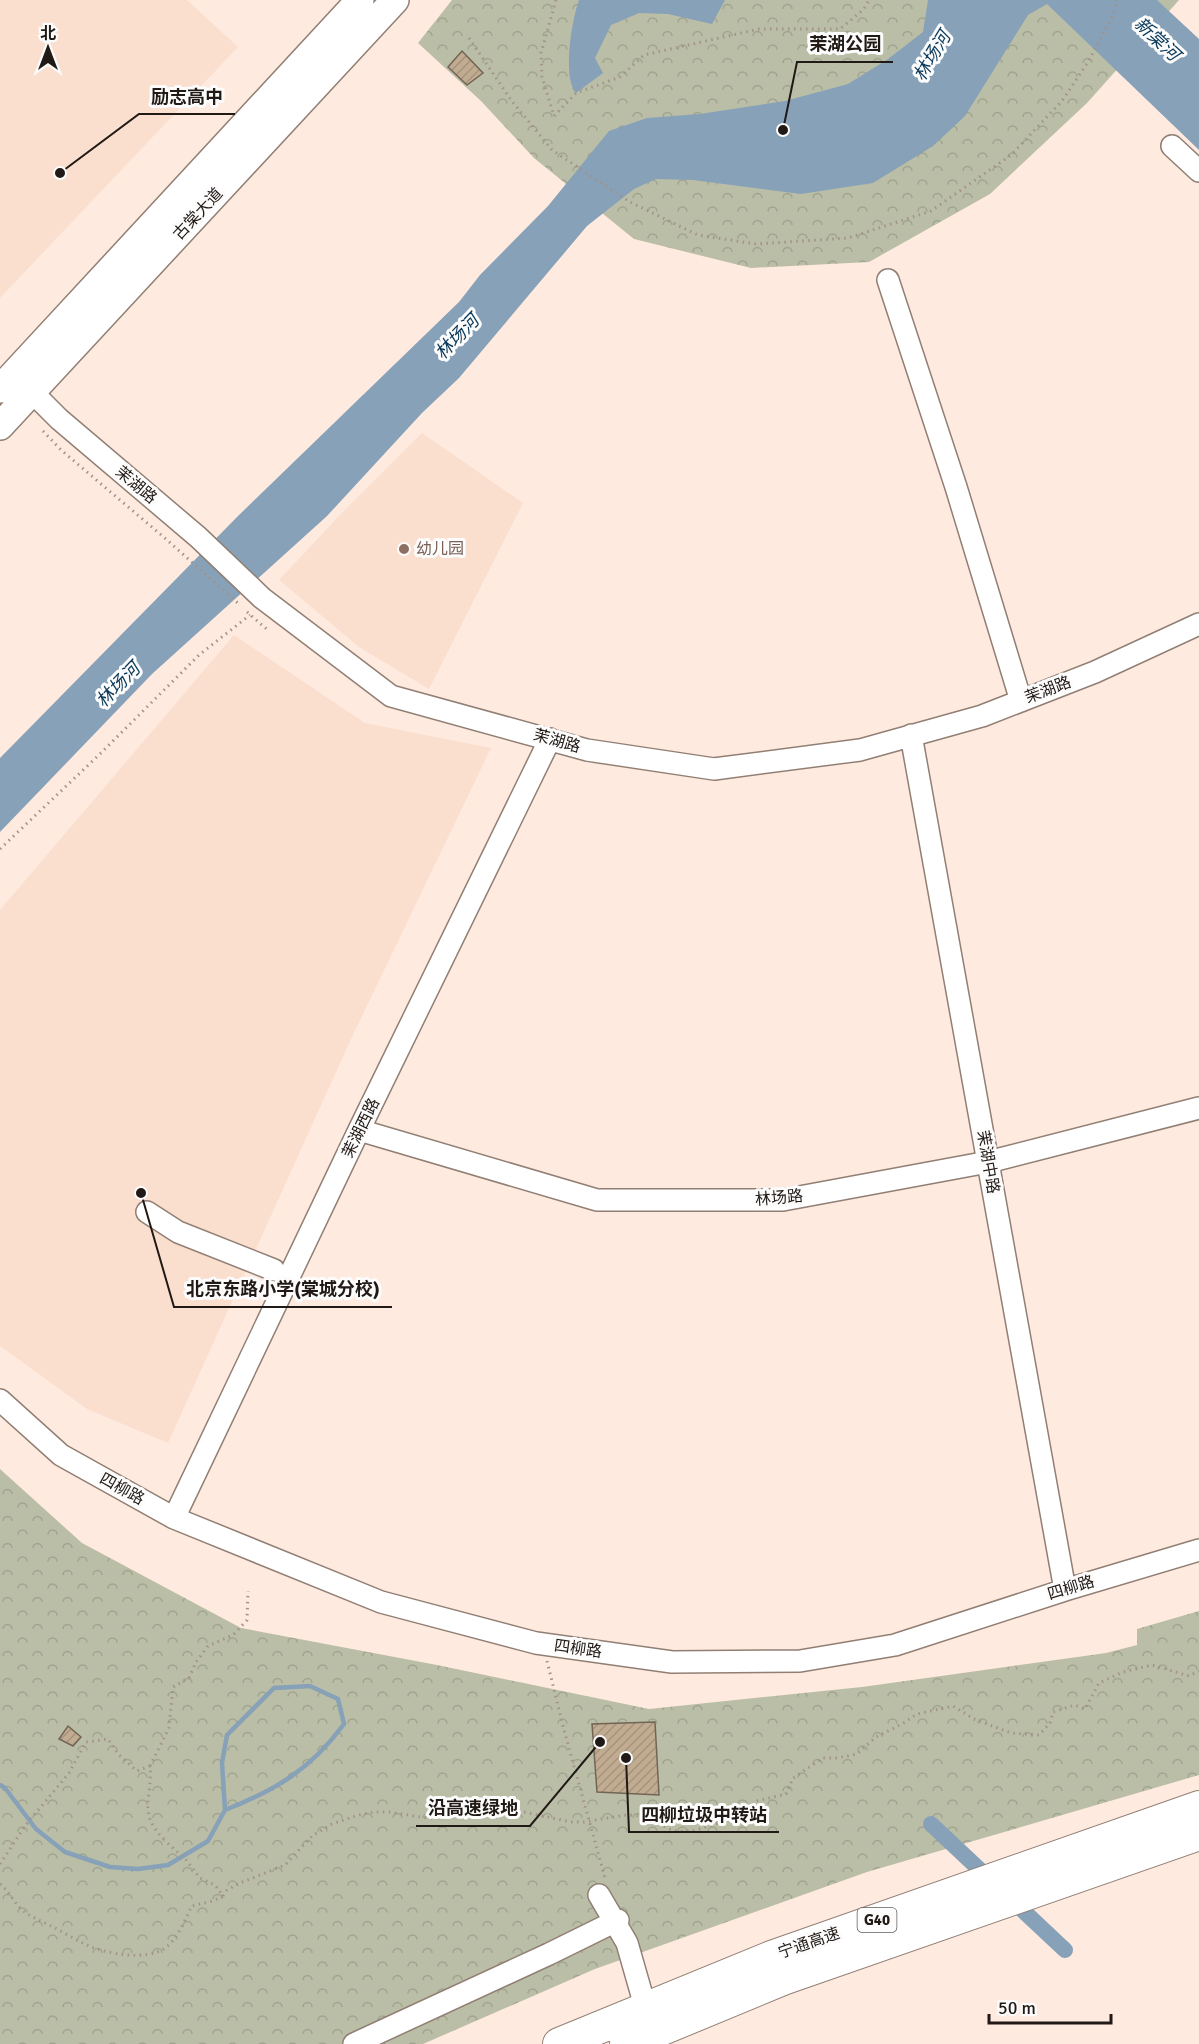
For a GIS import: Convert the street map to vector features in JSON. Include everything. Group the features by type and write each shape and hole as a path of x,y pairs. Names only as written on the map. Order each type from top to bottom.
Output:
{"highway":[{"name":"宁通高速","path":"645,2032 774,1956 1199,1808"},
{"name":"宁通高速","path":"559,2044 645,2032 783,1979 1199,1834"}],"main road":[{"name":"古棠大道","path":"0,426 15,385 360,0"},
{"name":"古棠大道","path":"15,385 236,174 395,0"}],"street":[{"path":"1172,146 1199,171"},
{"path":"888,280 956,488 1021,701"},
{"name":"茉湖路","path":"15,385 59,419 198,537 252,607 391,696 586,750 714,769 860,750 982,716 1095,672 1199,624"},
{"name":"茉湖中路","path":"911,735 1065,1590"},
{"name":"茉湖西路","path":"174,1518 359,1130 550,739"},
{"name":"林场路","path":"359,1130 597,1200 783,1200 988,1162 1199,1108"},
{"path":"147,1212 178,1232 274,1270"},
{"name":"四柳路","path":"0,1400 61,1455 174,1518 381,1602 545,1644 672,1662 800,1661 895,1644 1199,1550"},
{"path":"604,1891 627,1944 645,2032"},
{"path":"354,2044 618,1920"}],"path":[{"path":"556,0 541,52 542,77 554,116 576,93 620,77 644,56 759,29 840,29 864,9 869,0"},
{"path":"469,38 511,100 552,150 630,202 698,235 756,244 848,238 931,211 1011,156 1062,101 1088,62 1114,13 1118,0"},
{"path":"38,426 61,450 189,560 252,607 269,631"},
{"path":"0,849 199,655 252,607"},
{"path":"171,1846 151,1824 147,1810 147,1791 151,1779 150,1766 169,1728 173,1687 189,1678 196,1662 208,1646 233,1635 247,1620 248,1591"},
{"path":"545,1644 604,1891"},
{"path":"0,1884 20,1908 33,1918 91,1947 130,1956 142,1956 165,1948 173,1941 192,1906 213,1901 223,1896 226,1890 240,1883 285,1865 312,1836 332,1824 355,1816 373,1812 389,1812 415,1817 448,1818 476,1808 500,1807 571,1822 626,1815 644,1816 669,1829 693,1831 741,1816 757,1801 786,1794 793,1778 823,1758 857,1754 876,1737 917,1714 953,1706 974,1719 1011,1733 1039,1735 1050,1723 1053,1712 1076,1705 1085,1709 1099,1683 1123,1672 1152,1665 1189,1676 1199,1671"},
{"path":"0,1864 43,1803 69,1773 86,1742 108,1739 118,1754 137,1771 150,1766"},
{"path":"164,1840 195,1869 200,1878 215,1885 223,1896"}],"shaded area":[{"path":"0,0 187,0 238,47 0,298"},
{"name":"幼儿园","path":"422,433 523,503 429,689 359,647 279,580"},
{"path":"234,635 365,723 491,748 351,1039 168,1443 87,1409 0,1346 0,910"}],"green space":[{"path":"452,0 1179,0 1087,103 990,194 869,262 751,268 634,239 534,158 481,101 418,43"},
{"path":"0,1469 82,1543 241,1628 437,1665 649,1709 862,1687 1106,1653 1137,1645 1137,1629 1199,1611 1199,1775 867,1872 595,1969 423,2044 0,2044"}],"water":[{"path":"579,0 725,0 712,24 668,14 639,13 611,25 595,58 603,73 576,93 572,85 569,62 571,34"},
{"path":"928,0 1157,0 1199,39 1199,150 1047,4 1028,15 965,116 933,146 873,183 801,194 693,180 656,179 634,189 587,226 459,378 422,413 327,516 152,674 0,832 0,758 238,516 459,302 480,275 548,206 609,131 647,118 700,114 785,101 848,84 888,59 923,32"}],"building":[{"path":"462,51 483,73 467,85 448,67"},
{"path":"655,1722 659,1795 597,1792 592,1724"},
{"path":"68,1726 81,1737 73,1746 59,1739"}],"waterway":[{"path":"0,1785 5,1788 36,1829 65,1852 110,1867 138,1869 168,1865 208,1841 225,1810 222,1763 227,1735 274,1688 310,1686 338,1699 344,1724 319,1754 276,1786 225,1810"},
{"path":"931,1824 1065,1950"}],"place":[{"name":"茉湖公园","path":"783,130"},
{"name":"励志高中","path":"60,173"},
{"name":"幼儿园","path":"404,549"},
{"name":"北京东路小学(棠城分校)","path":"141,1193"},
{"name":"沿高速绿地","path":"600,1742"},
{"name":"四柳垃圾中转站","path":"626,1758"}],"water label":[{"name":"新棠河","path":"1157,39"},
{"name":"林场河","path":"932,56"},
{"name":"林场河","path":"457,337"},
{"name":"林场河","path":"118,685"}]}
